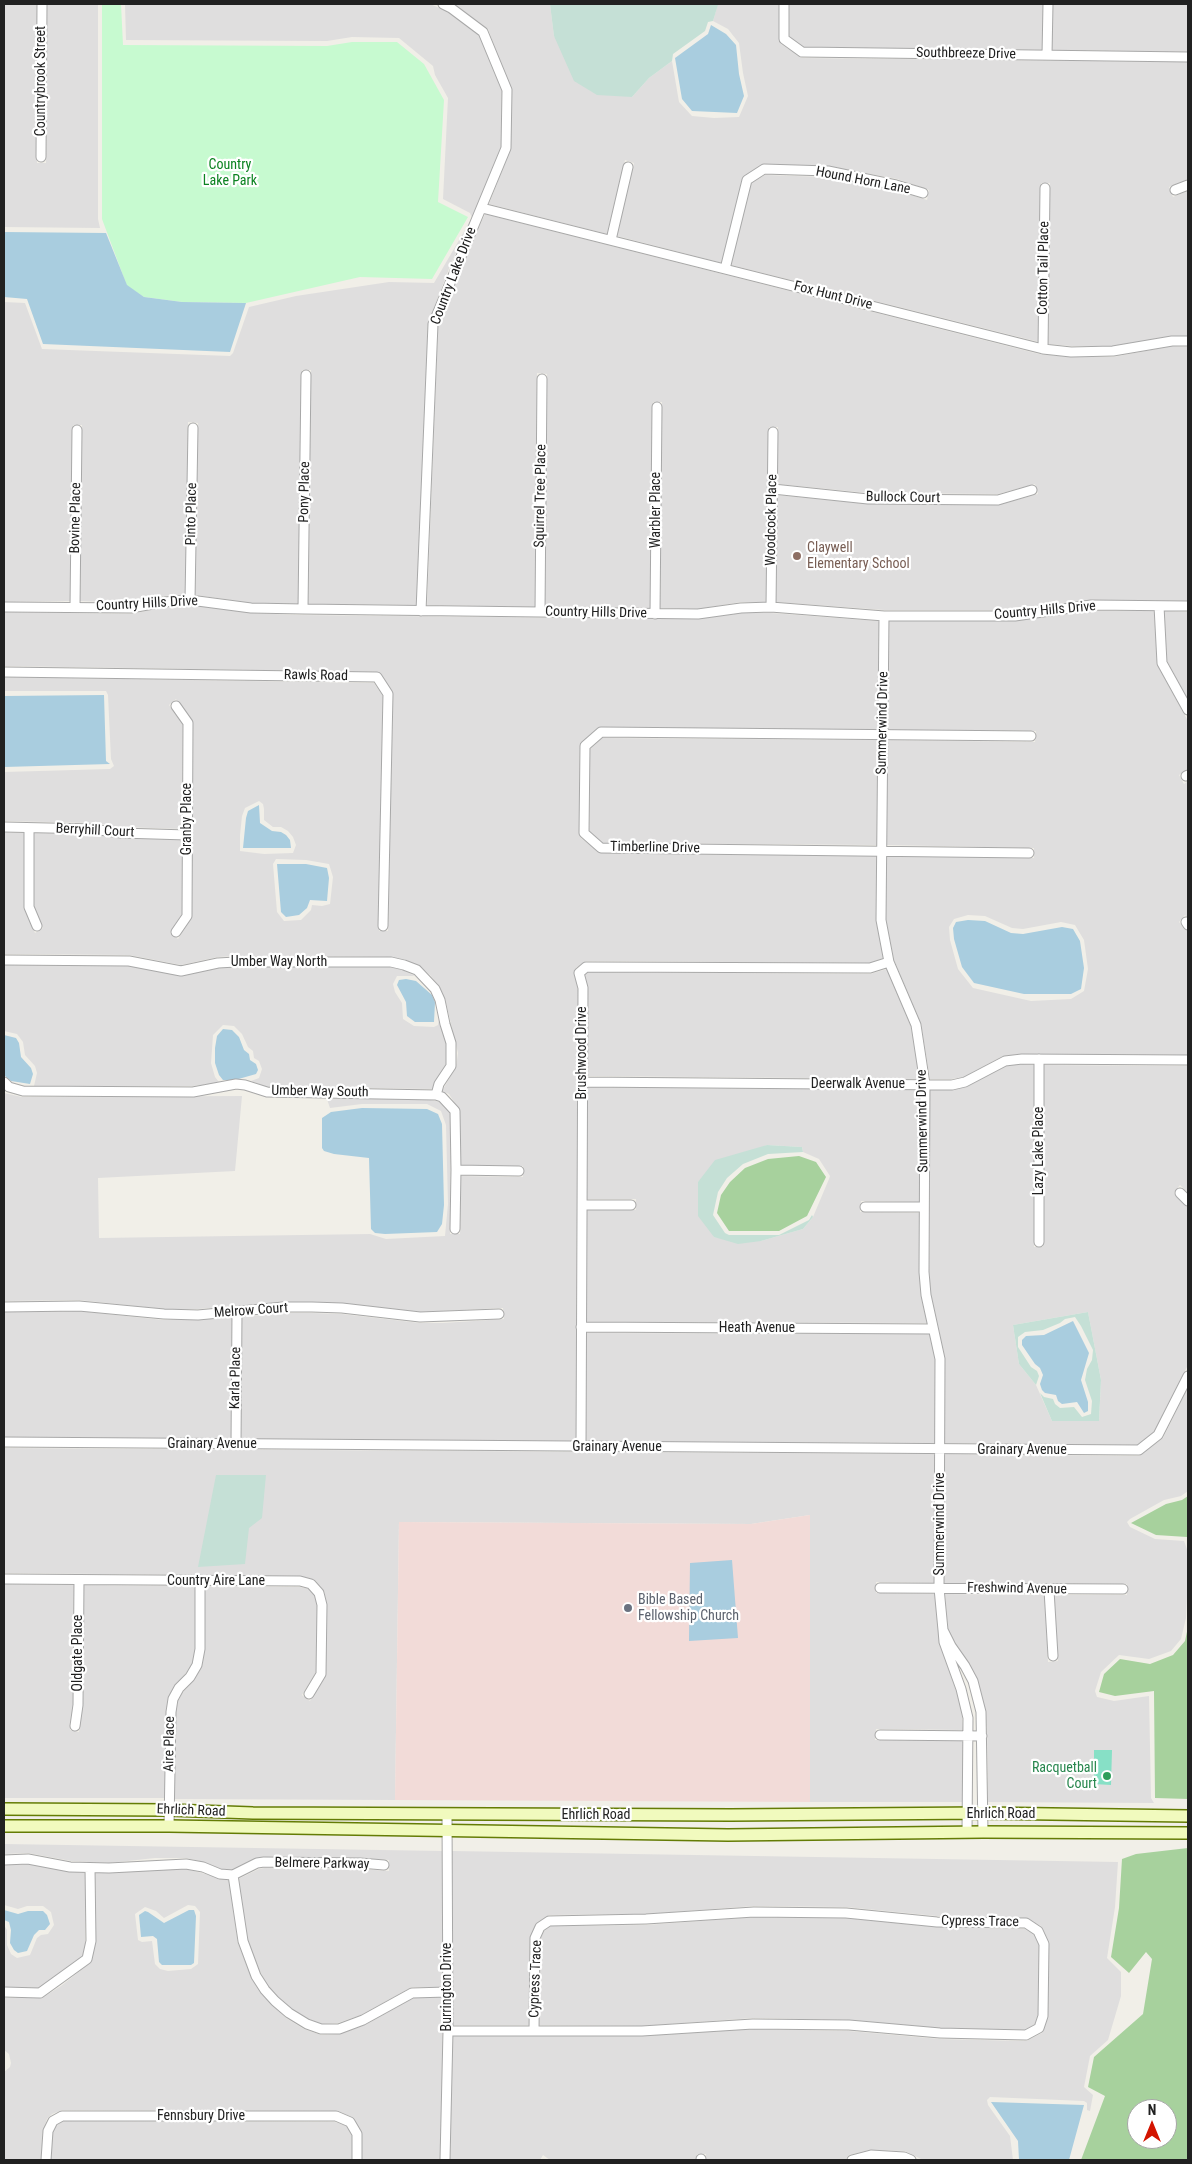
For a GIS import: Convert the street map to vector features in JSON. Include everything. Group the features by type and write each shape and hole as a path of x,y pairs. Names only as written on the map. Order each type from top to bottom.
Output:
{"main road":[{"name":"Ehrlich Road","path":"4,1809 169,1810 253,1813 750,1815 983,1813 1188,1816"},
{"name":"Ehrlich Road","path":"4,1826 169,1826 728,1835 967,1832 1188,1833"}],"street":[{"name":"Countrybrook Street","path":"41,157 42,4"},
{"name":"Country Lake Drive","path":"422,611 433,324 506,148 507,90 483,32 451,8 442,4"},
{"name":"Southbreeze Drive","path":"784,4 784,39 802,52 1188,57"},
{"path":"1047,56 1048,4"},
{"path":"611,240 628,167"},
{"name":"Hound Horn Lane","path":"725,269 747,180 764,169 828,171 896,184 924,193"},
{"path":"1175,190 1188,185"},
{"name":"Cotton Tail Place","path":"1043,349 1046,188"},
{"name":"Fox Hunt Drive","path":"482,208 1043,349 1071,352 1113,351 1172,341 1188,341"},
{"name":"Pony Place","path":"303,609 306,375"},
{"name":"Squirrel Tree Place","path":"540,612 542,379"},
{"name":"Warbler Place","path":"655,614 657,407"},
{"name":"Pinto Place","path":"190,600 193,428"},
{"name":"Bovine Place","path":"75,607 78,430"},
{"name":"Woodcock Place","path":"771,608 773,432"},
{"name":"Bullock Court","path":"772,489 868,498 989,500 998,500 1032,490"},
{"name":"Country Hills Drive","path":"4,607 131,608 164,602 190,600 252,608 303,609 698,614 741,608 771,608 884,616 1015,616 1091,605 1188,606"},
{"path":"1159,606 1162,663 1188,710"},
{"name":"Summerwind Drive","path":"884,616 881,920 889,962 916,1025 925,1084 924,1272 940,1360 940,1588 946,1648 966,1703 968,1736 967,1832"},
{"name":"Rawls Road","path":"4,672 377,677 388,694 384,926"},
{"name":"Granby Place","path":"176,706 188,724 187,916 176,932"},
{"name":"Timberline Drive","path":"1029,853 601,848 584,834 585,746 601,732 1031,736"},
{"name":"Berryhill Court","path":"4,827 92,829 121,833 187,835"},
{"path":"29,828 29,907 37,926"},
{"name":"Umber Way North","path":"4,960 129,961 181,971 218,963 236,962 391,962 404,965 416,970 435,989 452,1043 451,1066 440,1084 436,1095"},
{"name":"Brushwood Drive","path":"581,1447 583,988 579,973 586,967 870,968 889,962"},
{"name":"Lazy Lake Place","path":"1039,1059 1039,1242"},
{"name":"Deerwalk Avenue","path":"582,1082 952,1085 965,1082 1005,1060 1188,1060"},
{"name":"Umber Way South","path":"4,1082 9,1087 23,1091 193,1092 236,1084 267,1092 436,1095"},
{"path":"436,1095 442,1097 455,1111 455,1229"},
{"path":"456,1170 519,1171"},
{"path":"1180,1193 1188,1201"},
{"path":"582,1204 631,1205"},
{"path":"865,1206 924,1207"},
{"name":"Melrow Court","path":"4,1307 79,1306 164,1314 237,1312 283,1307 342,1308 420,1317 499,1314"},
{"name":"Karla Place","path":"236,1444 237,1312"},
{"name":"Heath Avenue","path":"581,1327 933,1329"},
{"name":"Grainary Avenue","path":"4,1442 1139,1450 1158,1435 1188,1376"},
{"name":"Country Aire Lane","path":"4,1579 300,1581 311,1584 319,1593 322,1605 321,1674 309,1694"},
{"name":"Oldgate Place","path":"75,1726 78,1705 79,1580"},
{"name":"Aire Place","path":"169,1826 171,1712 173,1699 179,1688 190,1677 197,1665 200,1650 200,1580"},
{"name":"Freshwind Avenue","path":"880,1588 1123,1589"},
{"path":"1049,1590 1052,1656"},
{"name":"Summerwind Drive","path":"943,1630 950,1646 965,1666 973,1681 981,1712 983,1832"},
{"path":"880,1735 982,1736"},
{"name":"Burrington Drive","path":"446,2160 448,2031 447,1814"},
{"path":"4,1860 28,1859 70,1867 90,1868 186,1864 233,1876 243,1941 256,1976 265,1990 289,2013 307,2024 321,2029 339,2029 363,2020 412,1993 448,1992"},
{"name":"Belmere Parkway","path":"233,1876 264,1862 360,1863 384,1866"},
{"path":"4,1992 40,1993 87,1959 91,1941 90,1868"},
{"name":"Cypress Trace","path":"448,2031 642,2031 753,2024 849,2025 940,2034 1026,2035 1039,2028 1043,2016 1044,1944 1038,1931 1026,1923 937,1922 846,1913 754,1912 646,1919 549,1921 540,1927 535,1938 534,2030"},
{"name":"Fennsbury Drive","path":"46,2160 48,2131 53,2121 62,2116 336,2116 350,2122 357,2134 357,2160"},
{"path":"852,2160 871,2155 904,2157 911,2160"}],"shaded area":[{"path":"4,4 37,4 37,163 46,163 47,4 98,4 98,219 100,228 4,227"},
{"path":"125,4 430,4 449,12 479,35 502,91 501,147 472,218 470,213 443,199 448,98 435,75 433,66 399,38 352,37 327,41 126,40"},
{"path":"454,4 550,4 554,36 632,97 649,78 672,61 679,102 692,116 714,118 739,117 748,96 739,43 728,29 713,21 718,4 779,4 779,39 781,44 802,58 1188,62 1188,179 1169,187 1173,197 1188,191 1188,336 1172,336 1113,346 1048,344 1050,183 1041,183 1039,342 731,265 751,183 765,175 828,177 895,190 927,200 929,190 897,179 828,166 762,165 743,178 722,263 617,236 634,163 625,160 607,234 489,204 511,148 511,91 488,29"},
{"path":"550,4 718,5 713,21 708,22 705,31 673,54 672,61 649,78 632,97 597,95 574,81 554,36"},
{"path":"789,4 1043,4 1043,50 803,47 788,36"},
{"path":"1052,4 1188,4 1188,52 1052,50"},
{"path":"711,25 726,34 736,45 739,74 744,96 737,113 692,111 682,99 675,58 708,34"},
{"path":"485,214 1039,354 1071,357 1113,357 1172,346 1188,347 1188,601 1091,600 1015,610 884,610 776,602 777,495 868,504 998,505 1038,494 1035,484 998,494 868,493 777,484 778,427 769,427 766,602 741,602 698,609 660,608 662,402 653,402 650,608 544,607 547,374 537,373 535,607 427,605 438,326 459,270"},
{"path":"470,221 450,266 428,324 417,605 308,604 311,370 302,370 299,604 252,603 195,595 198,423 188,422 186,595 163,596 131,603 80,601 82,425 73,425 71,601 4,602 4,302 25,303 42,349 230,356 233,353 249,307 296,296 389,282 434,283"},
{"path":"4,232 106,233 127,285 144,297 182,302 246,303 230,352 43,344 27,299 4,297"},
{"path":"190,605 251,613 298,615 698,619 742,613 771,613 879,621 878,730 601,727 582,742 580,746 579,833 581,838 601,853 877,856 876,920 884,958 869,963 586,961 576,968 574,974 578,989 576,1442 240,1439 242,1317 283,1313 312,1313 342,1314 420,1323 443,1323 504,1319 503,1308 421,1312 342,1303 282,1302 198,1309 164,1309 79,1300 4,1301 4,1093 22,1097 242,1096 235,1171 98,1178 99,1238 370,1234 386,1239 445,1236 448,1204 446,1125 441,1111 427,1104 362,1104 330,1108 327,1099 427,1099 440,1102 444,1106 450,1113 451,1121 450,1234 460,1234 461,1176 523,1177 523,1166 461,1165 459,1110 449,1094 442,1091 456,1067 458,1053 445,999 439,986 430,975 419,966 406,960 391,957 236,956 218,957 181,965 129,955 4,954 4,832 24,833 24,907 35,933 43,928 34,906 34,833 92,834 121,838 182,840 182,914 170,933 178,939 191,916 193,723 176,699 169,705 183,725 182,829 122,827 92,823 4,821 4,772 110,769 114,766 111,759 108,695 106,691 4,691 4,677 374,683 383,696 379,931 388,931 393,694 381,674 377,672 4,666 4,612 131,614 165,607","holes":["259,801 263,804 264,820 273,827 281,827 288,831 293,837 296,845 293,853 264,854 240,851 242,816 245,808","276,859 306,860 329,864 333,877 330,904 322,906 312,905 311,910 301,920 284,921 277,912 273,864"]},
{"path":"1091,611 1154,611 1158,666 1188,721 1188,769 1179,775 1184,784 1188,781 1188,918 1185,915 1179,922 1188,932 1188,1055 1022,1054 1003,1056 964,1077 930,1079 921,1024 894,960 886,920 886,856 1034,858 1034,848 886,845 888,740 1035,742 1036,731 888,730 889,621 1015,621","holes":["968,915 985,916 1012,928 1023,929 1061,922 1075,925 1084,940 1088,969 1084,991 1071,999 1031,1001 973,988 958,969 950,940 949,927 954,919"]},
{"path":"1164,611 1188,612 1188,700 1167,661"},
{"path":"104,695 106,761 110,764 4,767 4,696"},
{"path":"602,738 878,740 877,845 603,843 589,831 590,749"},
{"path":"259,805 260,823 272,831 281,832 286,835 290,840 291,848 243,848 248,811"},
{"path":"277,864 306,864 327,868 329,878 327,901 310,900 307,908 299,915 286,917 281,912"},
{"path":"968,920 985,921 1011,933 1023,934 1062,927 1073,929 1080,941 1084,968 1081,989 1071,994 1024,994 974,983 962,967 954,939 953,928 956,922"},
{"path":"4,965 129,966 181,976 219,968 236,967 390,967 403,970 415,976 397,976 393,984 395,992 402,1003 403,1019 414,1026 434,1027 438,1025 439,1018 447,1044 446,1064 433,1089 267,1087 251,1081 259,1078 262,1069 242,1034 234,1026 223,1025 213,1035 211,1063 215,1077 219,1082 193,1086 34,1086 37,1073 35,1066 25,1055 23,1042 17,1034 4,1031"},
{"path":"887,969 911,1027 920,1079 587,1076 587,988 584,975 587,972 870,974"},
{"path":"399,980 416,981 432,995 435,1002 434,1022 415,1022 407,1016 406,1002 397,985"},
{"path":"223,1029 232,1030 239,1037 244,1050 249,1054 250,1060 256,1064 258,1070 256,1074 235,1080 223,1080 219,1075 215,1063 215,1048 217,1036"},
{"path":"4,1035 16,1038 19,1043 21,1057 31,1068 33,1074 30,1084 11,1081 4,1075"},
{"path":"1034,1065 1034,1247 1043,1247 1044,1065 1188,1066 1188,1193 1180,1185 1174,1193 1188,1208 1188,1365 1155,1431 1138,1445 945,1443 945,1358 931,1294 929,1272 930,1090 952,1090 966,1087 1006,1066","holes":["1088,1312 1101,1380 1099,1421 1052,1421 1036,1385 1019,1364 1013,1325"]},
{"path":"587,1087 921,1090 919,1202 861,1201 860,1212 919,1213 919,1272 927,1323 586,1322 587,1210 636,1210 636,1199 587,1199","holes":["767,1145 802,1147 803,1152 819,1159 830,1176 813,1217 803,1229 761,1241 714,1237 698,1182"]},
{"path":"362,1108 427,1109 438,1114 442,1124 444,1205 442,1224 437,1232 375,1233 371,1229 369,1158 334,1154 324,1151 322,1148 322,1118 331,1112"},
{"path":"767,1145 802,1147 803,1152 768,1154 743,1164 727,1178 718,1192 713,1215 725,1233 729,1235 779,1235 809,1220 812,1215 813,1217 803,1229 761,1241 738,1244 714,1237 698,1216 698,1182 715,1160"},
{"path":"79,1311 163,1320 232,1318 231,1439 4,1437 4,1312"},
{"path":"1088,1312 1101,1380 1099,1421 1052,1421 1040,1393 1044,1397 1053,1399 1060,1408 1074,1407 1082,1417 1091,1414 1092,1401 1085,1380 1087,1369 1092,1360 1093,1350 1075,1317 1065,1319 1043,1330 1025,1332 1018,1337 1018,1347 1031,1367 1037,1371 1039,1376 1036,1385 1019,1364 1013,1325"},
{"path":"1073,1321 1089,1353 1081,1380 1088,1402 1088,1411 1084,1413 1077,1402 1062,1404 1058,1401 1056,1395 1045,1393 1042,1390 1040,1384 1043,1375 1040,1368 1022,1345 1022,1340 1026,1336 1044,1335"},
{"path":"586,1333 930,1334 935,1360 935,1443 586,1442"},
{"path":"1188,1387 1188,1491 1181,1496 1164,1500 1127,1522 1130,1527 1155,1539 1184,1541 1188,1552 1188,1573 1186,1618 1181,1639 1171,1651 1149,1659 1119,1655 1101,1672 1095,1691 1097,1697 1114,1701 1149,1696 1151,1798 1154,1803 988,1802 987,1728 982,1695 970,1664 955,1643 948,1629 945,1594 1045,1595 1048,1662 1058,1661 1054,1595 1127,1595 1127,1584 944,1583 945,1454 1139,1456 1163,1438"},
{"path":"4,1448 935,1454 935,1583 876,1582 876,1593 935,1594 940,1644 961,1705 963,1730 876,1729 875,1740 963,1741 962,1802 810,1802 810,1515 751,1524 399,1522 395,1800 174,1799 175,1713 183,1692 194,1680 202,1666 205,1649 205,1586 300,1587 309,1589 315,1596 318,1605 316,1672 302,1695 310,1701 325,1674 327,1605 324,1591 315,1580 300,1576 4,1573"},
{"path":"216,1475 266,1475 262,1518 249,1528 245,1564 198,1567"},
{"path":"810,1515 810,1802 395,1800 399,1522 751,1524"},
{"path":"732,1560 738,1638 689,1641 690,1563"},
{"path":"4,1584 74,1585 73,1704 70,1730 79,1732 83,1705 84,1585 195,1586 195,1649 193,1663 175,1686 169,1698 166,1712 165,1798 4,1798"},
{"path":"4,1844 443,1851 443,1987 412,1987 361,2015 338,2023 322,2024 291,2009 278,1997 268,1987 252,1956 238,1879 264,1868 389,1871 389,1860 264,1857 255,1859 232,1870 221,1869 204,1862 186,1858 155,1858 109,1863 71,1861 28,1853 4,1854"},
{"path":"452,1851 1118,1862 1115,1907 1107,1958 1121,1972 1121,1996 1108,2040 1090,2056 1084,2087 1093,2095 1090,2111 1087,2110 1087,2103 1084,2101 990,2097 987,2100 988,2105 1010,2136 1013,2160 923,2160 905,2151 869,2150 849,2155 845,2160 706,2160 706,2154 697,2154 696,2160 550,2160 543,2155 540,2160 450,2160 452,2036 642,2036 753,2029 849,2031 940,2039 1026,2041 1042,2033 1048,2016 1048,1944 1041,1926 1026,1918 937,1916 846,1907 754,1906 646,1914 549,1915 538,1922 530,1938 529,2025 453,2025"},
{"path":"28,1864 85,1873 85,1949 83,1956 39,1988 4,1987 4,1925 7,1930 7,1945 11,1954 17,1958 30,1955 37,1938 48,1934 54,1925 51,1912 43,1906 27,1906 18,1909 4,1905 4,1865"},
{"path":"186,1869 229,1880 238,1943 252,1979 272,2005 286,2018 304,2029 321,2035 340,2034 365,2025 413,1998 443,1997 441,2160 362,2160 361,2131 352,2117 338,2111 62,2110 52,2114 47,2119 43,2131 41,2160 4,2160 4,2072 10,2067 11,2063 9,2054 4,2050 4,1998 42,1998 61,1986 91,1962 96,1941 95,1873","holes":["188,1905 195,1906 200,1912 198,1964 191,1969 168,1971 160,1969 155,1964 152,1941 142,1942 138,1940 135,1914 145,1907 156,1911 164,1918"]},
{"path":"4,1910 18,1914 28,1911 43,1911 47,1915 50,1924 45,1930 39,1930 34,1935 27,1951 18,1953 10,1943 11,1930 9,1922 4,1920"},
{"path":"189,1910 194,1910 196,1916 194,1963 191,1965 162,1965 159,1962 157,1939 153,1936 141,1937 139,1915 145,1911 164,1923"},
{"path":"754,1917 846,1918 936,1927 1025,1929 1035,1935 1039,1945 1038,2015 1035,2024 1025,2030 940,2028 849,2020 753,2018 642,2026 539,2025 540,1939 544,1931 551,1926 646,1925"},
{"path":"991,2102 1084,2105 1069,2160 1019,2160 1018,2141"},
{"path":"63,2121 335,2122 347,2126 352,2136 352,2160 51,2160 52,2133 57,2125"}],"green space":[{"name":"Country Lake Park","path":"102,4 121,4 123,45 327,46 352,42 397,42 424,64 444,100 438,202 468,217 432,279 360,277 246,303 182,302 144,297 127,286 102,219"},
{"path":"799,1156 816,1162 826,1177 807,1216 779,1231 729,1231 717,1213 721,1195 730,1182 745,1168 768,1159"},
{"path":"1188,1496 1188,1541 1187,1537 1156,1535 1131,1523 1166,1504 1182,1500"},
{"path":"1188,1627 1188,1799 1155,1798 1154,1691 1115,1696 1099,1692 1104,1674 1120,1659 1150,1664 1173,1655 1185,1641"},
{"path":"1094,1750 1112,1750 1111,1785 1094,1784"},
{"path":"1188,1848 1188,2160 1081,2160 1105,2096 1088,2087 1094,2057 1143,2014 1152,1959 1146,1952 1129,1973 1111,1957 1119,1908 1122,1859 1136,1854"}],"place":[{"name":"Claywell Elementary School","path":"797,556"},
{"name":"Bible Based Fellowship Church","path":"628,1608"},
{"name":"Racquetball Court","path":"1107,1776"}]}
